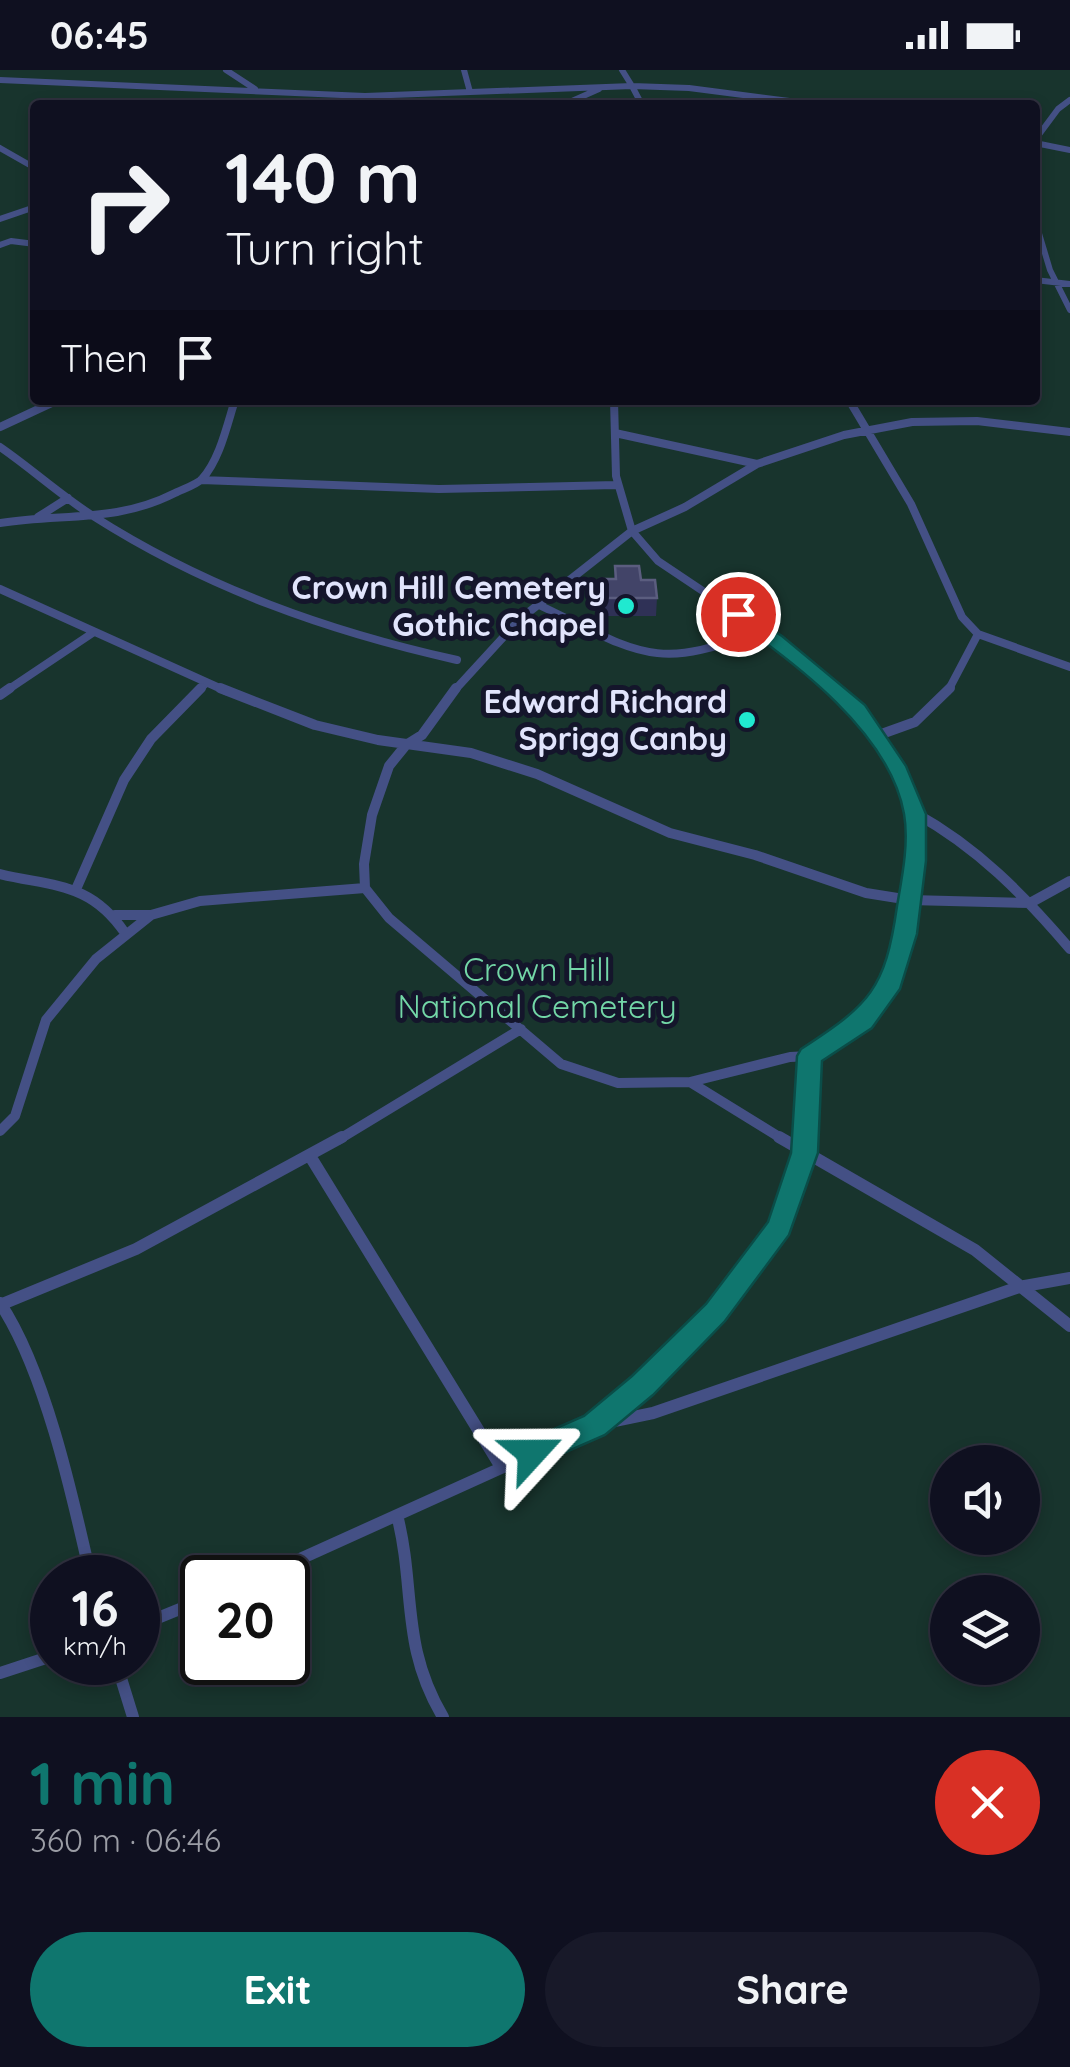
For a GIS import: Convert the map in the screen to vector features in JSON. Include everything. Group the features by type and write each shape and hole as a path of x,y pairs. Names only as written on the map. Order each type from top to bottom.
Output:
{"lane":[{"path":"226,70 256,89"},
{"path":"464,70 470,92"},
{"path":"622,70 639,100"},
{"path":"0,80 366,96 632,86 689,88 782,100"},
{"path":"574,100 600,88"},
{"path":"354,100 366,96"},
{"path":"364,100 366,96"},
{"path":"1040,128 1070,100"},
{"path":"1040,142 1070,150"},
{"path":"0,148 30,165"},
{"path":"0,219 30,209"},
{"path":"1040,235 1070,310"},
{"path":"0,246 11,241 30,243"},
{"path":"1040,280 1070,284"},
{"path":"0,427 47,405"},
{"path":"201,480 222,440 233,405"},
{"path":"614,405 616,485 634,530 641,545 716,598 858,710 895,766 915,814 905,934 888,989 863,1021 810,1056 790,1056 690,1082 618,1083 561,1064 389,918 365,888 364,864 372,815 389,766 406,745 422,735 466,674 540,604 634,530 684,507 757,464 866,431 912,422 978,421 1070,432"},
{"path":"853,405 910,504 962,617 978,634 1070,667"},
{"path":"614,433 757,464"},
{"path":"0,447 93,516 228,590 311,625 457,660 485,654"},
{"path":"1,526 37,517 116,514 159,501 201,480 440,488 616,485"},
{"path":"37,517 68,498"},
{"path":"111,526 116,514"},
{"path":"0,589 206,683 314,725 406,745 472,753 538,774 670,833 754,855 866,893 910,900 1030,903 1070,881"},
{"path":"540,604 626,646 677,656 709,649 758,630"},
{"path":"0,695 94,632"},
{"path":"876,736 902,731 925,718 958,682 978,634"},
{"path":"457,660 466,674"},
{"path":"77,887 124,780 151,738 206,683"},
{"path":"915,814 952,836 1012,883 1070,948"},
{"path":"0,874 77,887 115,915 125,933"},
{"path":"115,915 152,914 219,899 365,888"},
{"path":"0,1132 15,1116 46,1020 73,984 125,933 152,914"},
{"path":"86,1555 74,1502 20,1333 0,1304 128,1252 310,1156 521,1028"},
{"path":"594,1426 642,1386 716,1313 779,1227 804,1153 810,1056"},
{"path":"690,1082 804,1153 976,1250 1070,1326"},
{"path":"310,1156 501,1467"},
{"path":"310,1557 594,1426 653,1413 1018,1287 1070,1278"},
{"path":"397,1515 407,1547 407,1607 424,1687 443,1717"},
{"path":"0,1674 30,1664"},
{"path":"123,1685 133,1717"}],"green space":[{"name":"Crown Hill National Cemetery","path":"0,70 1070,70 1070,1717 0,1717"}],"building":[{"path":"615,566 639,566 641,580 655,580 657,598 602,598 600,579 616,579"}],"place":[{"name":"Crown Hill Cemetery Gothic Chapel","path":"626,606"},
{"name":"Edward Richard Sprigg Canby","path":"747,720"}],"route":[{"path":"532,1453 594,1426 642,1386 716,1313 779,1227 804,1153 810,1056 827,1041 863,1021 888,989 905,934 915,861 915,814 895,766 858,710 738,614"}]}
